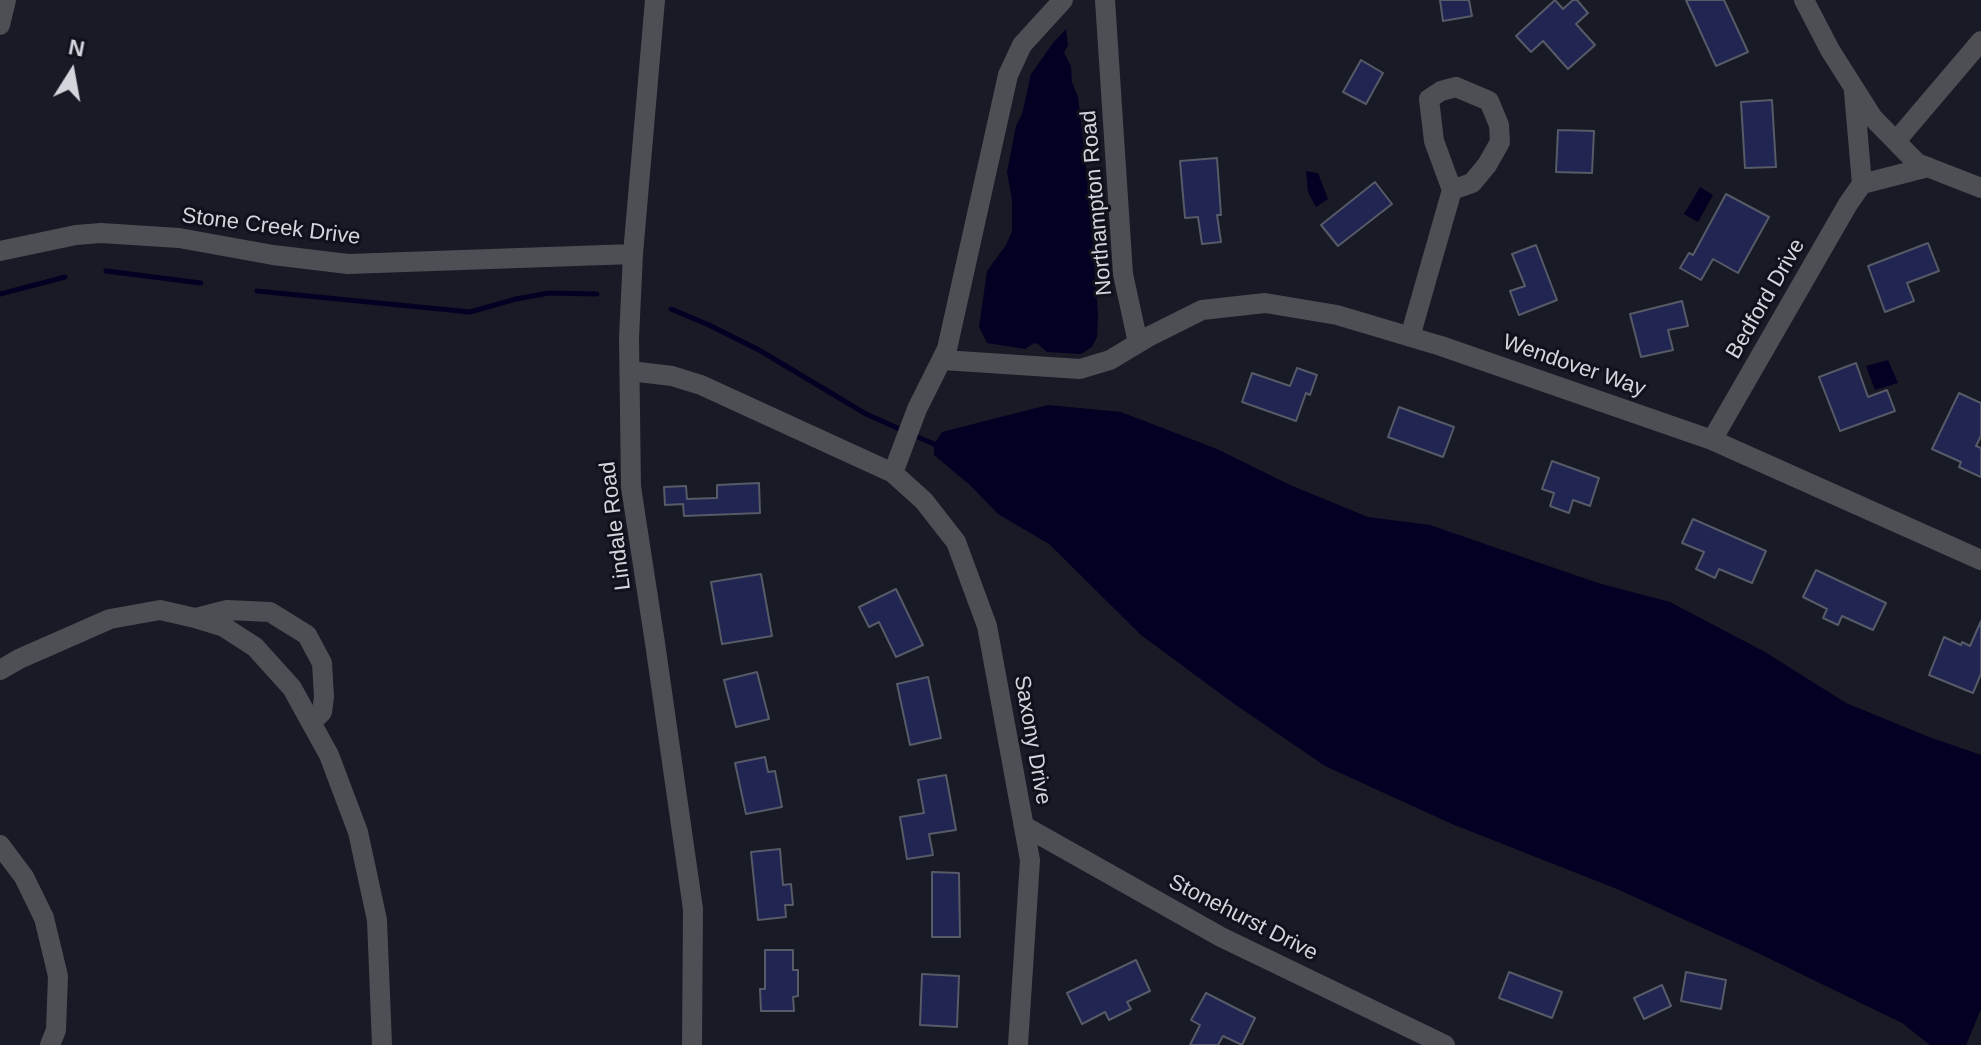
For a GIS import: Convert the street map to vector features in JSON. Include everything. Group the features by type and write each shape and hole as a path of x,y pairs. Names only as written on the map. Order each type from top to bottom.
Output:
{"street":[{"path":"0,25 6,0"},
{"name":"Lindale Road","path":"655,0 633,254 631,487 693,909 692,1045"},
{"path":"630,371 672,376 701,385 897,463 917,409 947,349 1008,75 1022,45 1063,0"},
{"name":"Northampton Road","path":"1105,0 1123,274 1138,343"},
{"path":"1804,0 1830,50 1873,118 1917,163 1981,188"},
{"path":"1896,141 1981,41"},
{"path":"1853,86 1862,184 1928,167"},
{"path":"1410,337 1452,190 1434,141 1429,99 1441,91 1456,87 1489,101 1499,125 1500,142 1472,183 1452,190"},
{"name":"Bedford Drive","path":"1712,440 1862,184"},
{"name":"Stone Creek Drive","path":"0,251 76,235 101,233 179,238 273,255 348,264 633,254"},
{"name":"Wendover Way","path":"1138,343 1202,310 1265,303 1337,315 1712,440 1981,560"},
{"path":"943,360 1080,369 1110,360 1138,343"},
{"name":"Saxony Drive","path":"897,463 956,542 987,626 1030,860 1018,1045"},
{"path":"0,670 110,619 160,610 224,627 255,647 292,688 329,755 358,832 377,920 382,1045"},
{"path":"195,618 227,610 270,612 307,635 322,663 324,697 322,712 311,723"},
{"name":"Stonehurst Drive","path":"1024,826 1221,937 1445,1045"},
{"path":"0,845 24,877 44,918 58,976 56,1030 50,1045"}],"water":[{"path":"1066,29 1068,45 1064,53 1071,66 1072,82 1078,97 1090,201 1098,315 1097,337 1092,347 1081,354 1047,352 1034,343 1025,349 987,343 979,327 987,271 1012,231 1012,200 1007,172 1031,74"},
{"path":"1306,171 1318,173 1328,199 1316,207 1308,192"},
{"path":"1700,187 1713,195 1698,222 1684,214"},
{"path":"1888,360 1898,383 1875,390 1866,366"},
{"path":"1048,405 1121,412 1217,449 1290,485 1368,517 1430,525 1598,583 1670,602 1765,652 1846,703 1981,755 1981,1009 1966,1045 1930,1045 1902,1023 1758,953 1617,889 1452,824 1325,766 1233,703 1141,635 1049,544 998,514 934,455 934,444 942,432"}],"building":[{"path":"1440,0 1469,0 1472,16 1443,21"},
{"path":"1555,0 1563,9 1577,0 1588,13 1576,24 1595,45 1568,69 1543,41 1531,52 1516,36"},
{"path":"1686,0 1724,0 1748,52 1716,66"},
{"path":"1361,60 1383,73 1366,104 1343,92"},
{"path":"1772,100 1776,167 1745,168 1741,102"},
{"path":"1558,130 1594,131 1592,173 1556,172"},
{"path":"1217,158 1221,215 1217,215 1221,242 1202,244 1198,217 1185,218 1180,161"},
{"path":"1375,182 1392,204 1338,246 1321,225"},
{"path":"1726,194 1769,217 1738,273 1713,259 1701,280 1680,268 1689,253 1693,255"},
{"path":"1928,243 1939,271 1907,283 1914,301 1885,312 1868,266"},
{"path":"1536,245 1557,300 1519,315 1510,291 1525,286 1512,254"},
{"path":"1682,301 1688,326 1668,330 1673,350 1641,357 1630,314"},
{"path":"1856,363 1868,397 1887,390 1895,411 1840,431 1819,377"},
{"path":"1297,368 1317,375 1310,395 1306,393 1296,421 1242,402 1252,373 1290,386"},
{"path":"1959,393 1981,403 1981,436 1976,446 1981,448 1981,477 1959,467 1961,462 1932,449"},
{"path":"1399,407 1454,427 1443,457 1388,437"},
{"path":"1552,461 1599,478 1590,506 1573,500 1569,513 1550,506 1554,493 1542,489"},
{"path":"759,483 760,513 684,516 683,504 665,505 664,487 686,486 687,499 717,498 717,485"},
{"path":"1693,519 1766,551 1752,583 1719,569 1715,578 1696,569 1704,552 1682,543"},
{"path":"1816,570 1886,603 1873,630 1842,616 1838,625 1823,618 1827,609 1803,597"},
{"path":"761,574 772,636 722,644 711,582"},
{"path":"896,589 923,645 896,657 879,622 869,627 859,607"},
{"path":"1981,621 1981,674 1973,693 1929,675 1944,637 1970,646"},
{"path":"757,672 769,719 736,727 724,680"},
{"path":"928,677 941,738 910,745 897,684"},
{"path":"765,757 768,772 775,771 782,807 746,814 735,763"},
{"path":"946,775 956,830 929,834 933,855 907,859 900,817 924,813 918,780"},
{"path":"780,849 783,885 791,884 793,905 785,905 786,917 758,920 751,852"},
{"path":"932,872 959,873 960,937 932,937"},
{"path":"765,950 793,950 793,970 798,970 798,996 793,997 794,1011 761,1011 760,989 765,989"},
{"path":"1136,960 1150,991 1127,1002 1131,1009 1109,1020 1105,1012 1082,1024 1067,993"},
{"path":"1509,972 1562,992 1552,1018 1499,998"},
{"path":"1686,972 1726,980 1721,1009 1681,1001"},
{"path":"922,974 959,976 957,1027 920,1025"},
{"path":"1662,985 1671,1006 1644,1019 1634,998"},
{"path":"1206,993 1255,1018 1242,1045 1223,1036 1218,1045 1190,1045 1200,1025 1191,1020"}],"waterway":[{"path":"106,271 201,283"},
{"path":"0,294 65,277"},
{"path":"257,291 470,312 549,293 597,294"},
{"path":"671,309 759,350 866,414 904,431"},
{"path":"913,435 934,444"}]}
